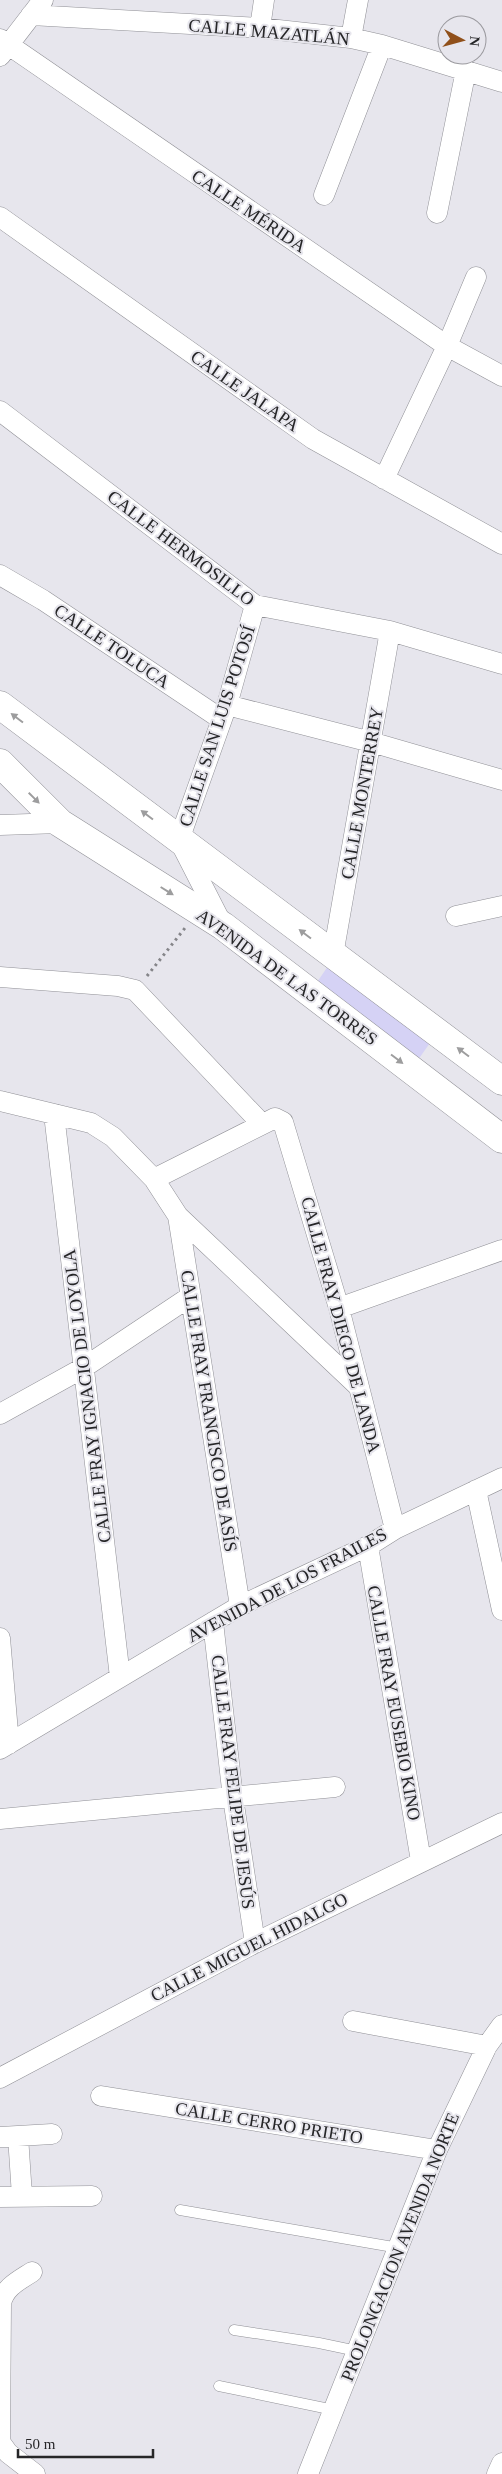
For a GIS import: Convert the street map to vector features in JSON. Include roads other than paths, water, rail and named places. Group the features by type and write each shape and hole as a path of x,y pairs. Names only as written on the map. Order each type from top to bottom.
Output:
{"street":[{"path":"3,47 43,0"},
{"path":"260,28 264,0"},
{"path":"351,38 358,0"},
{"name":"CALLE MAZATLÁN","path":"31,15 260,28 351,38 382,45 502,82"},
{"path":"324,196 382,45"},
{"name":"CALLE MÉRIDA","path":"3,47 447,346 502,376"},
{"path":"437,212 466,70"},
{"name":"CALLE JALAPA","path":"0,217 313,439 502,544"},
{"path":"384,479 447,346 476,277"},
{"name":"CALLE HERMOSILLO","path":"0,411 256,605 390,631 502,664"},
{"name":"CALLE TOLUCA","path":"0,575 224,712 372,742 502,780"},
{"name":"CALLE SAN LUIS POTOSÍ","path":"223,926 179,840 224,712 256,605"},
{"name":"CALLE MONTERREY","path":"334,955 390,631"},
{"path":"0,705 502,1081"},
{"name":"AVENIDA DE LAS TORRES","path":"0,763 60,823 198,912 223,926 502,1139"},
{"path":"0,825 60,823"},
{"path":"456,916 502,906"},
{"path":"0,977 118,986 136,990 262,1124 154,1178"},
{"path":"0,1101 91,1123 103,1129 154,1178 178,1216 358,1386"},
{"name":"CALLE FRAY IGNACIO DE LOYOLA","path":"54,1114 120,1677"},
{"name":"CALLE FRAY DIEGO DE LANDA","path":"262,1124 275,1118 283,1122 339,1308 395,1528"},
{"name":"CALLE FRAY FRANCISCO DE ASÍS","path":"178,1216 240,1606"},
{"path":"339,1308 502,1250"},
{"path":"0,1414 83,1368 191,1296"},
{"name":"AVENIDA DE LOS FRAILES","path":"4,1747 240,1606 368,1546 395,1528 502,1478"},
{"path":"476,1490 502,1610"},
{"name":"CALLE FRAY EUSEBIO KINO","path":"368,1546 421,1861"},
{"name":"CALLE FRAY FELIPE DE JESÚS","path":"213,1622 233,1798 255,1943"},
{"path":"0,1638 4,1747"},
{"path":"0,1819 335,1787"},
{"name":"CALLE MIGUEL HIDALGO","path":"0,2078 255,1943 502,1822"},
{"path":"353,2021 487,2046"},
{"name":"PROLONGACION AVENIDA NORTE","path":"308,2474 438,2150 487,2046 502,2025"},
{"name":"CALLE CERRO PRIETO","path":"101,2096 438,2150"},
{"path":"22,2196 9,2137 52,2134"},
{"path":"0,2197 92,2196"},
{"path":"32,2272 11,2286 4,2294 1,2304 0,2442 8,2453 35,2474"},
{"path":"498,2474 502,2463"}],"lane":[{"path":"180,2210 398,2248"},
{"path":"234,2330 319,2343 357,2352"},
{"path":"219,2386 334,2410"}]}
